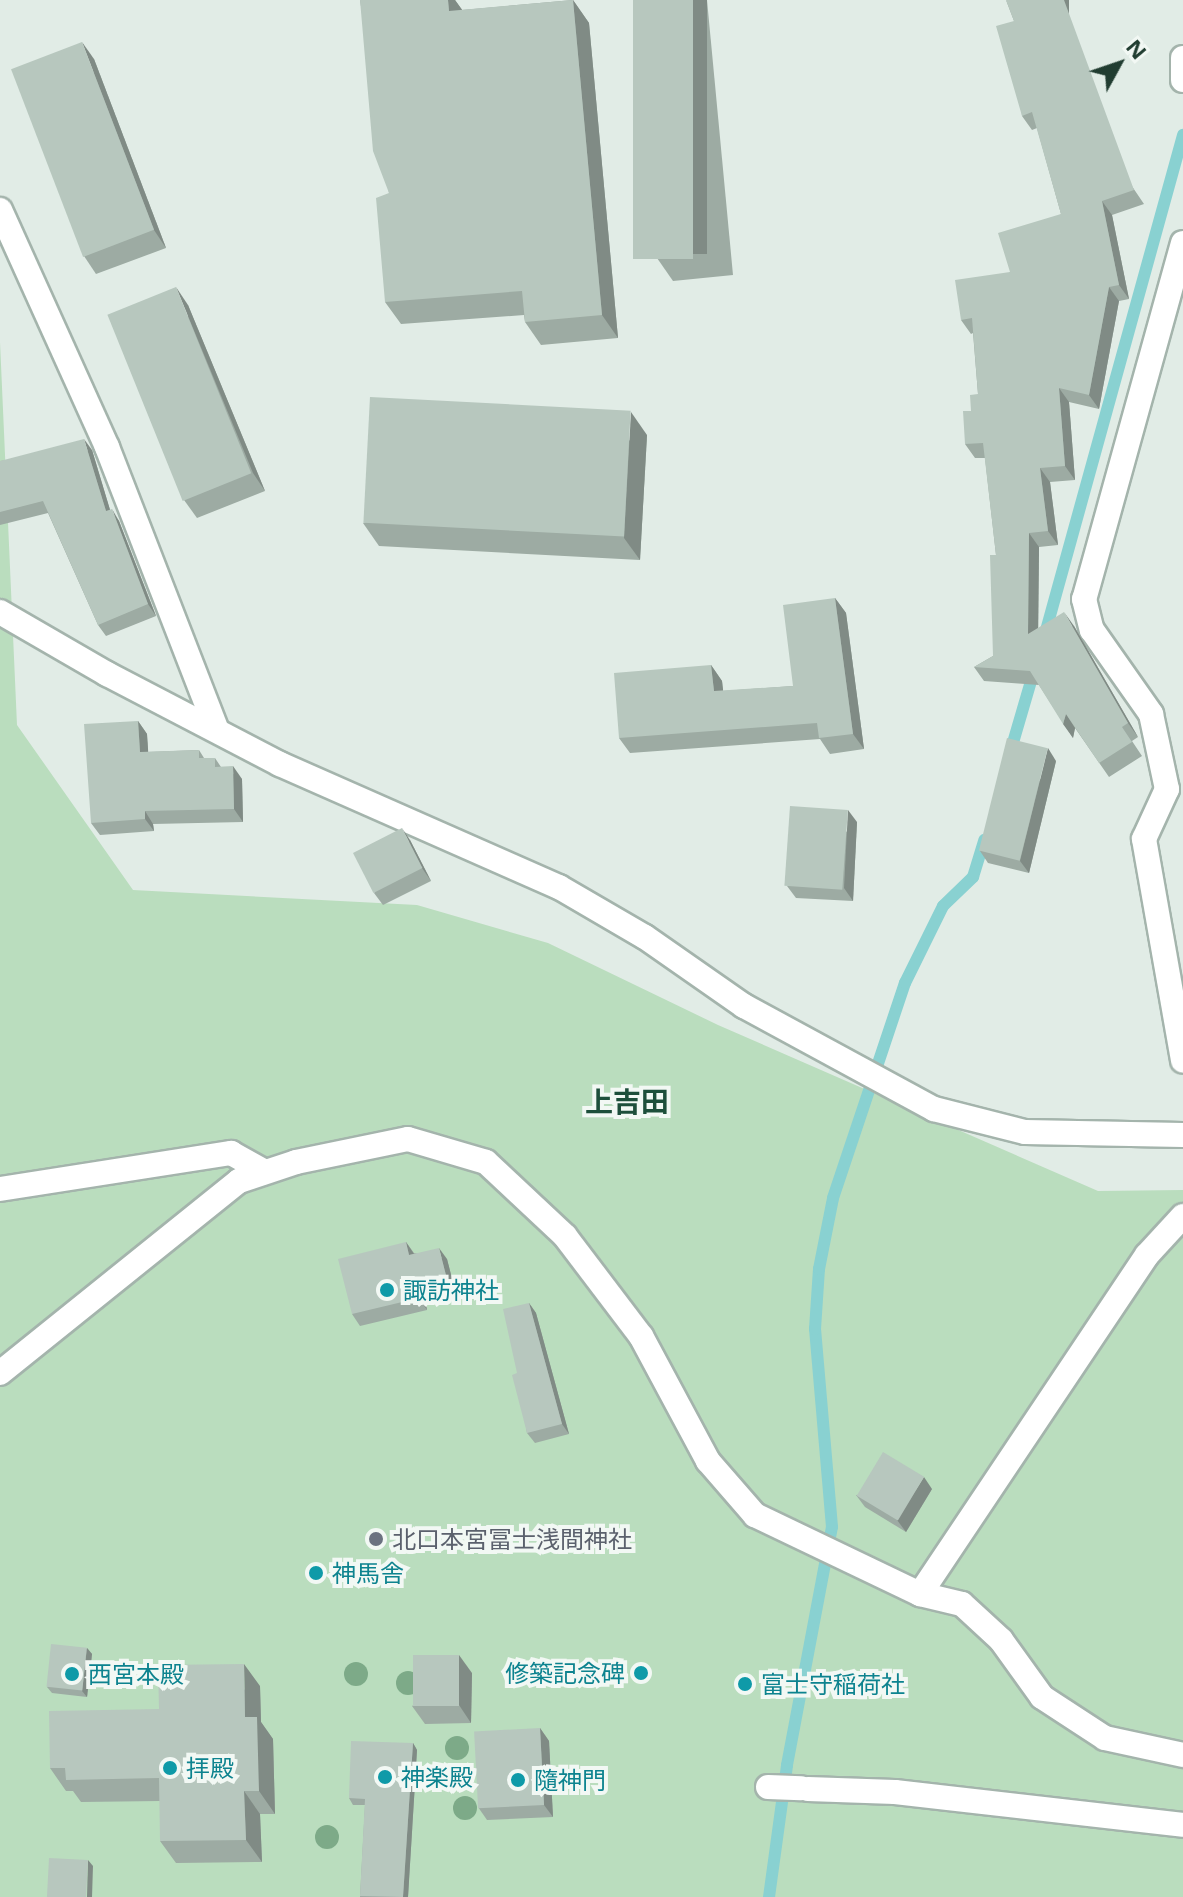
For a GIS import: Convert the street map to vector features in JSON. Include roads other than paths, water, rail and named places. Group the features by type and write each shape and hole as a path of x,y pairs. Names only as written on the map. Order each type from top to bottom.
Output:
{"street":[{"path":"1183,58 1183,80"},
{"path":"0,210 107,447 216,728"},
{"path":"1183,243 1084,599 1092,630 1151,714 1167,789 1144,839 1183,1061"},
{"path":"0,612 107,674 280,764 559,887 645,937 744,1006 934,1109 1025,1132 1183,1135"},
{"path":"0,1373 239,1181 263,1171 408,1139 486,1162 565,1236 641,1336 728,1490 755,1515 920,1594 962,1604 1001,1640 1042,1697 1105,1738 1183,1755"},
{"path":"0,1189 231,1153 263,1171"},
{"path":"920,1594 1147,1255 1183,1216"},
{"path":"768,1787 895,1792 1183,1825"}],"waterway":[{"path":"1045,634 1183,135"},
{"path":"1010,753 1034,671"},
{"path":"769,1897 787,1765 832,1527 815,1329 819,1269 833,1198 905,983 943,906 973,877 984,840"}],"place":[{"name":"諏訪神社","path":"387,1290"},
{"name":"北口本宮冨士浅間神社","path":"376,1539"},
{"name":"神馬舎","path":"316,1573"},
{"name":"修築記念碑","path":"641,1673"},
{"name":"西宮本殿","path":"72,1674"},
{"name":"富士守稲荷社","path":"745,1684"},
{"name":"拝殿","path":"170,1768"},
{"name":"神楽殿","path":"385,1777"},
{"name":"隨神門","path":"518,1780"}],"district":[{"name":"上吉田","path":"627,1101"}]}
